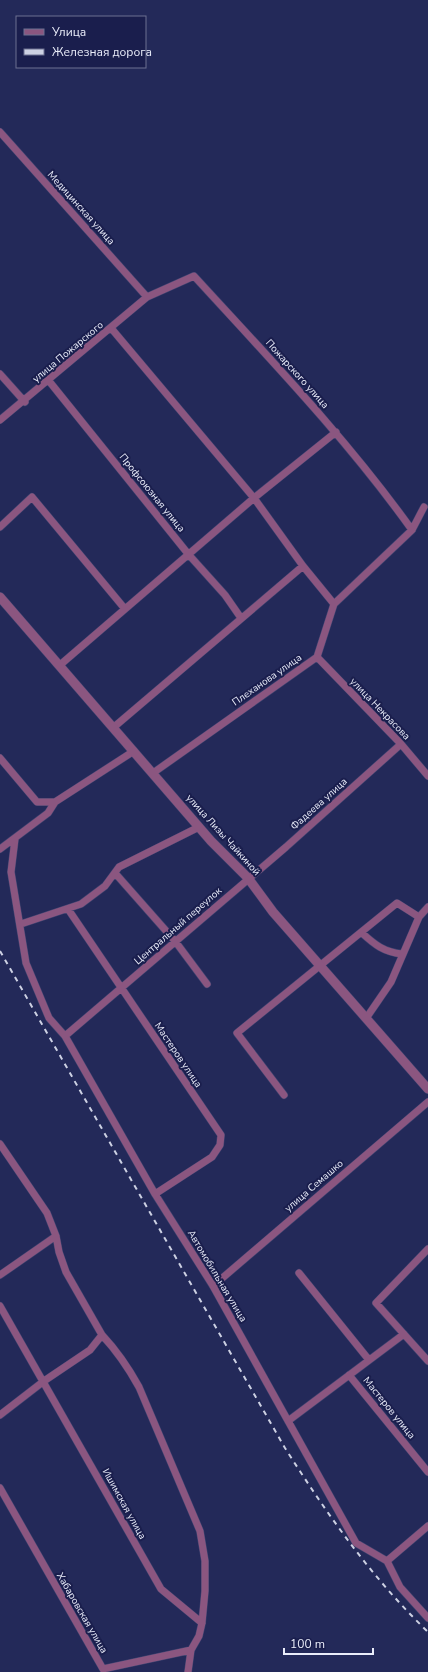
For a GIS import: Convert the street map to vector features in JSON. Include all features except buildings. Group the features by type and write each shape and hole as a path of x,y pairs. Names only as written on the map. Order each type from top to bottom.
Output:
{"street":[{"name":"Медицинская улица","path":"0,132 147,297"},
{"name":"Пожарского улица","path":"147,297 194,276 336,432 388,496 412,530"},
{"name":"улица Пожарского","path":"0,420 24,402 147,297"},
{"path":"111,328 254,498 303,566 334,604"},
{"path":"0,374 24,402"},
{"name":"Профсоюзная улица","path":"49,381 189,555 225,595 241,618"},
{"path":"60,665 254,498 336,432"},
{"path":"0,527 32,497 124,609"},
{"name":"Плеханова улица","path":"153,773 316,657 334,604 412,530 424,507"},
{"path":"114,727 303,566"},
{"name":"улица Лизы Чайкиной","path":"0,597 226,858 248,878 274,912 319,965 367,1017 428,1089"},
{"name":"улица Некрасова","path":"316,657 401,744 428,776"},
{"name":"Фадеева улица","path":"248,878 291,842 401,744"},
{"path":"0,849 48,813 55,802 134,751"},
{"path":"0,758 37,802 55,802"},
{"path":"21,924 81,904 105,886 119,867 199,826"},
{"name":"Автомобильная улица","path":"15,839 12,872 14,894 21,924 26,963 49,1018 65,1036 155,1194 213,1286 356,1543 387,1561"},
{"path":"115,873 175,941 207,984"},
{"name":"Центральный переулок","path":"65,1036 122,989 248,878"},
{"path":"284,1095 237,1033 319,965 362,933 397,903 419,917"},
{"path":"367,1017 391,982 419,917 428,907"},
{"name":"Мастеров улица","path":"68,909 221,1135 220,1145 212,1157 155,1194"},
{"path":"362,933 378,947 389,952 402,954"},
{"name":"улица Семашко","path":"213,1286 428,1102"},
{"path":"0,1144 47,1213 56,1236 59,1252 66,1272 102,1335 124,1361 139,1387 200,1531 206,1561 206,1591 202,1623 199,1636 191,1650 188,1672"},
{"path":"0,1275 56,1236"},
{"path":"428,1249 376,1303 428,1361"},
{"path":"299,1273 369,1360"},
{"name":"Ишимская улица","path":"0,1306 161,1589 202,1623"},
{"path":"288,1421 404,1334"},
{"path":"0,1415 44,1381 90,1350 102,1335"},
{"name":"Мастеров улица","path":"349,1375 428,1472"},
{"name":"Хабаровская улица","path":"0,1488 103,1669 191,1650"},
{"path":"428,1526 387,1561 400,1588 428,1618"}],"railway":[{"path":"0,951 285,1448 317,1497 351,1544 407,1611 428,1632"}]}
